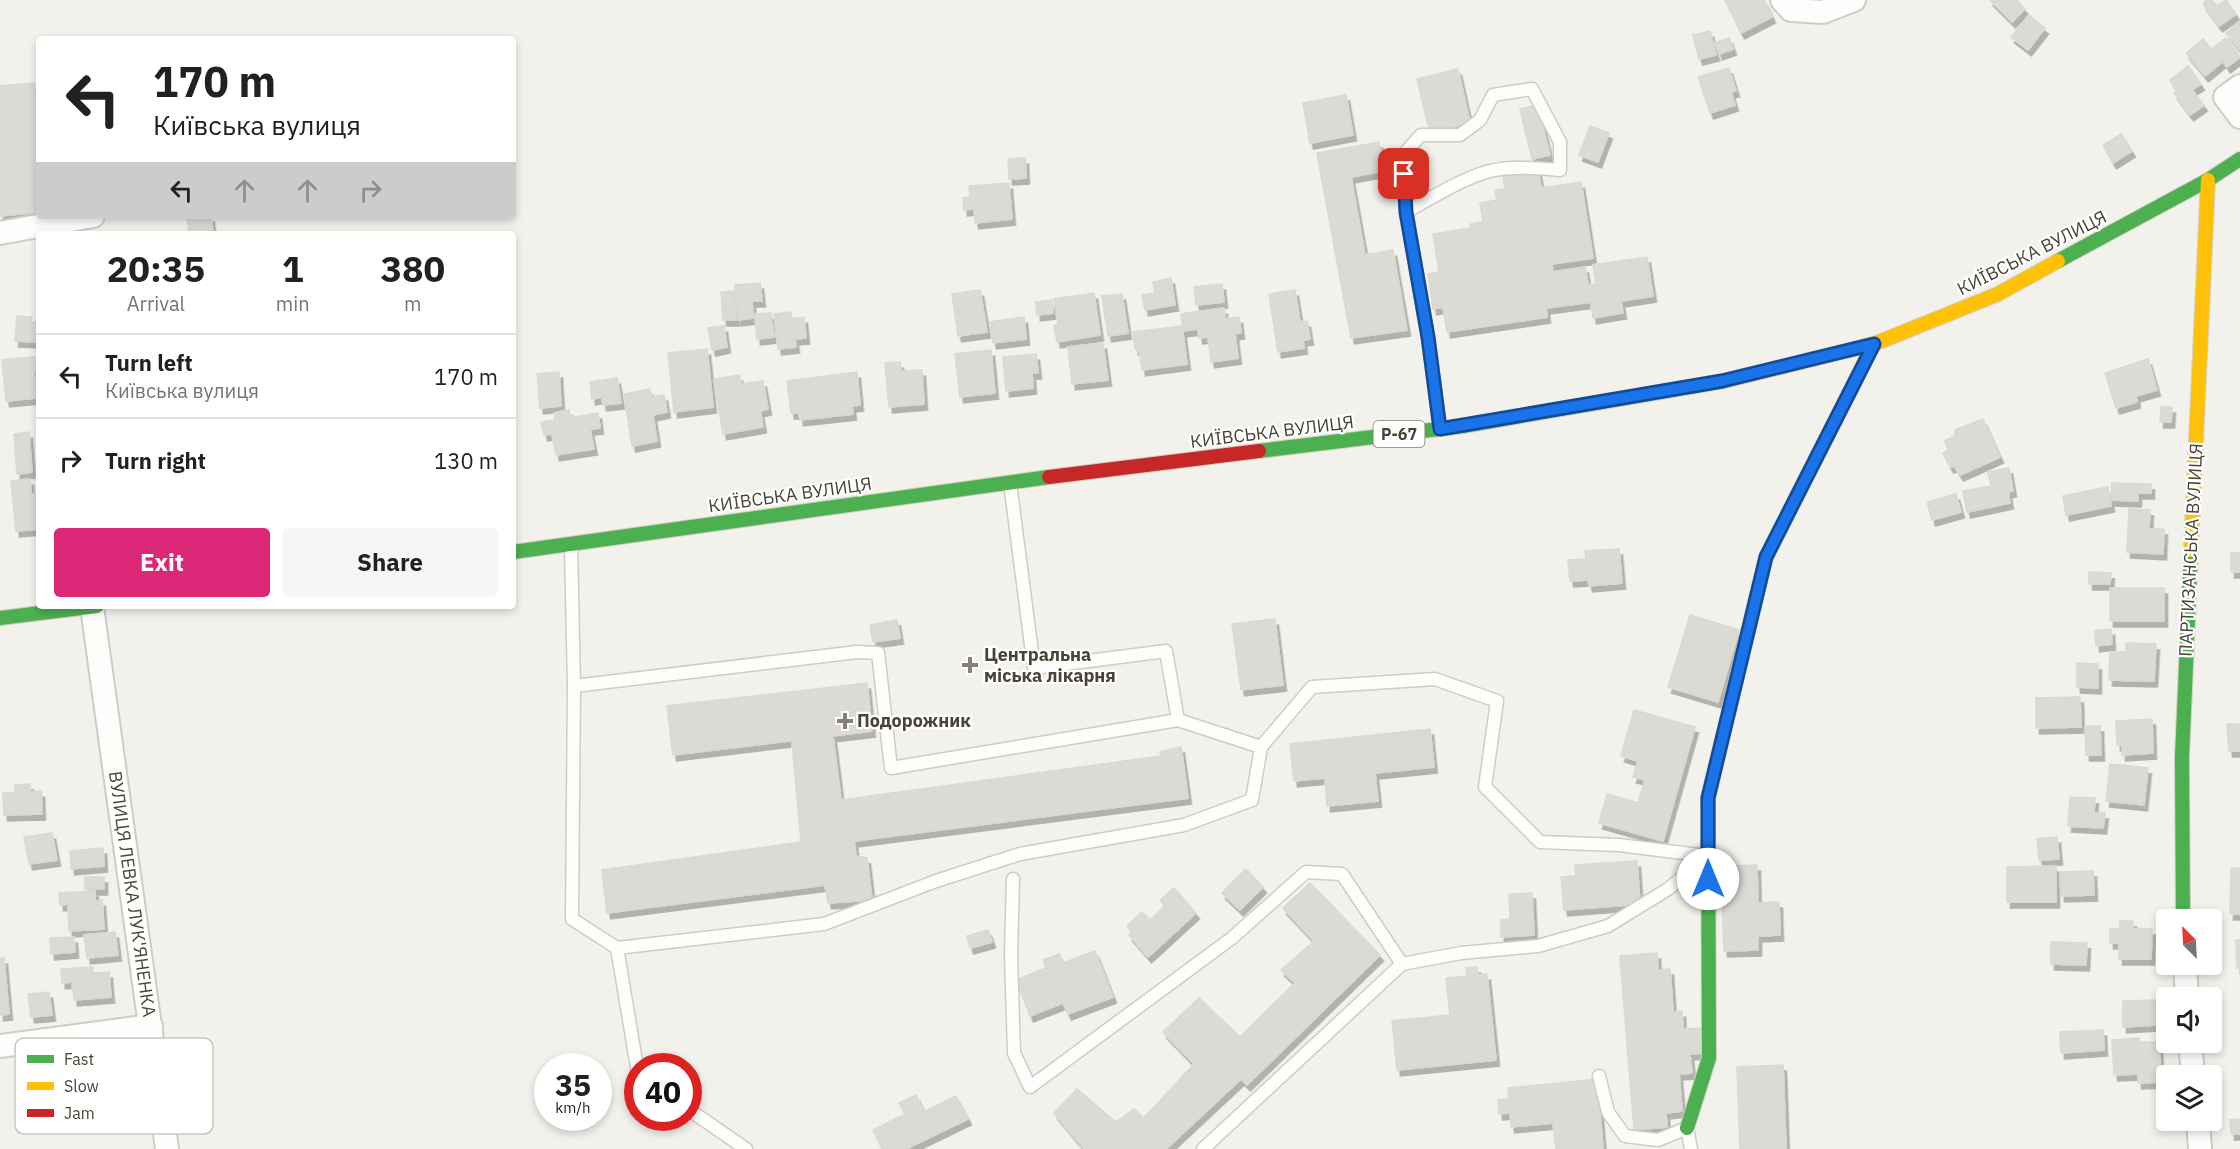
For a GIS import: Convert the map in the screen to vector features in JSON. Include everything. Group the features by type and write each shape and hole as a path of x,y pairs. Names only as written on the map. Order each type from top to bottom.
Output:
{"main road":[{"name":"КИЇВСЬКА ВУЛИЦЯ","path":"516,552 1010,482 1440,429 1722,381 1874,344 1998,294 2208,180 2240,159"},
{"name":"ПАРТИЗАНСЬКА ВУЛИЦЯ","path":"2183,909 2182,758 2208,180"},
{"path":"1687,1128 1709,1058 1708,798 1766,557 1874,344"},
{"path":"0,618 75,609"}],"street":[{"path":"1782,0 1791,10 1823,12 1854,0"},
{"path":"2240,86 2225,97 2240,117"},
{"path":"0,233 77,219"},
{"name":"ВУЛИЦЯ ЛЕВКА ЛУК'ЯНЕНКА","path":"92,609 153,1038"},
{"path":"60,1038 151,1026"},
{"path":"0,1046 15,1044"},
{"path":"2199,1131 2200,1149"},
{"name":"ВУЛИЦЯ ЛЕВКА ЛУК'ЯНЕНКА","path":"165,1134 167,1149"}],"lane":[{"path":"1406,212 1443,191 1490,171 1532,168 1560,170 1560,142 1532,89 1493,95 1480,120 1460,135 1421,135 1403,155 1406,212 1428,337 1440,429"},
{"path":"1010,482 1034,668 1166,651 1178,720"},
{"path":"571,544 574,686 572,919 617,948 824,924 936,881 1020,855 1184,825 1252,800 1261,747 1312,687 1436,679 1497,700 1485,788 1540,842 1619,845 1708,856"},
{"path":"574,686 857,652 878,652 891,768 1178,720 1261,747"},
{"path":"1203,1149 1402,964 1461,953 1538,946 1608,926 1668,889 1708,856"},
{"path":"1013,879 1011,955 1014,1053 1030,1087 1232,938 1306,872 1342,874 1402,964"},
{"path":"617,948 635,1053"},
{"path":"1599,1076 1608,1112 1625,1136 1658,1140 1687,1128 1691,1149"},
{"path":"702,1118 746,1149"}],"building":[{"path":"1725,0 1764,0 1772,17 1741,33"},
{"path":"1990,0 2017,0 2025,9 2012,22"},
{"path":"2207,0 2212,0 2217,6 2226,0 2236,14 2219,26 2203,4"},
{"path":"2029,15 2045,28 2028,50 2011,37"},
{"path":"2240,21 2240,50 2226,33"},
{"path":"1710,31 1716,55 1699,59 1693,35"},
{"path":"1729,38 1733,49 1719,54 1715,43"},
{"path":"2226,38 2240,57 2227,67 2213,48"},
{"path":"2203,39 2222,62 2205,76 2186,53"},
{"path":"2188,66 2201,84 2192,90 2204,105 2190,115 2174,93 2177,91 2170,80"},
{"path":"1729,68 1736,91 1731,92 1735,105 1710,113 1698,77"},
{"path":"1458,69 1470,123 1430,133 1417,79"},
{"path":"34,83 36,212 0,216 0,86"},
{"path":"1346,95 1353,135 1310,143 1303,103"},
{"path":"1537,105 1550,155 1532,159 1520,109"},
{"path":"1590,126 1609,133 1598,162 1579,155"},
{"path":"2121,134 2132,151 2113,163 2103,145"},
{"path":"1379,142 1384,171 1351,177 1365,255 1393,250 1407,330 1351,338 1317,153"},
{"path":"1025,158 1026,178 1009,179 1008,159"},
{"path":"1538,170 1541,188 1581,182 1593,258 1552,264 1553,272 1585,267 1591,302 1546,308 1547,317 1447,332 1443,307 1433,309 1428,274 1439,272 1433,234 1471,228 1470,224 1483,222 1480,203 1497,200 1495,190 1505,189 1503,176"},
{"path":"1009,183 1012,219 975,223 974,209 964,210 963,198 970,197 969,186"},
{"path":"187,219 211,219 213,231 189,231"},
{"path":"1647,257 1653,296 1621,301 1623,313 1593,318 1588,285 1596,284 1593,265"},
{"path":"1171,278 1175,305 1145,310 1142,295 1155,293 1153,282"},
{"path":"760,283 762,301 752,301 753,318 738,320 735,285"},
{"path":"1222,284 1224,302 1196,305 1194,287"},
{"path":"980,290 987,332 958,336 952,294"},
{"path":"1295,290 1300,322 1307,321 1310,339 1303,340 1304,348 1278,352 1269,294"},
{"path":"734,291 736,320 723,320 721,292"},
{"path":"1094,293 1100,335 1057,342 1054,325 1058,324 1054,299"},
{"path":"1122,294 1128,333 1108,336 1102,296"},
{"path":"1052,300 1053,313 1037,315 1036,302"},
{"path":"1224,308 1225,319 1239,317 1241,333 1235,334 1238,358 1211,362 1208,337 1199,338 1198,329 1183,331 1181,314"},
{"path":"791,312 791,319 804,317 806,338 795,339 796,347 778,349 774,314"},
{"path":"771,313 774,337 757,339 755,314"},
{"path":"17,316 32,317 31,322 36,323 36,342 15,341"},
{"path":"1024,317 1026,339 993,343 990,322"},
{"path":"724,326 727,347 712,350 708,328"},
{"path":"1182,326 1187,364 1142,370 1139,349 1135,349 1133,332"},
{"path":"1103,343 1108,380 1072,384 1068,347"},
{"path":"707,349 713,407 674,412 668,353"},
{"path":"991,350 995,393 960,397 955,354"},
{"path":"1036,354 1038,373 1032,373 1033,388 1006,391 1003,357"},
{"path":"36,356 36,372 34,372 36,398 6,401 2,360"},
{"path":"2148,359 2157,390 2136,396 2137,402 2116,408 2105,373"},
{"path":"900,362 901,371 922,370 924,404 889,407 885,363"},
{"path":"559,372 561,406 540,408 537,374"},
{"path":"857,372 860,405 852,406 853,414 800,420 799,413 791,413 787,381"},
{"path":"739,375 741,384 763,381 768,409 760,411 763,427 723,434 714,379"},
{"path":"617,378 621,403 603,405 602,397 592,399 590,382"},
{"path":"650,389 652,397 664,395 667,412 653,415 657,441 632,446 624,394"},
{"path":"2161,407 2172,407 2171,422 2160,422"},
{"path":"569,410 570,418 598,413 600,428 590,429 594,449 556,455 552,434 544,435 541,422 555,420 554,413"},
{"path":"1983,419 2000,457 1960,475 1954,466 1950,467 1943,453 1949,450 1944,441 1955,436 1955,430"},
{"path":"29,432 32,472 17,474 14,434"},
{"path":"2009,468 2013,491 2008,492 2010,503 1967,512 1963,491 1991,486 1988,472"},
{"path":"30,479 31,494 36,493 36,529 16,531 11,481"},
{"path":"2112,483 2151,484 2151,493 2138,493 2138,501 2111,500"},
{"path":"2108,487 2111,506 2066,515 2063,496"},
{"path":"1956,494 1961,512 1932,520 1927,502"},
{"path":"2129,509 2150,510 2149,529 2164,529 2163,554 2127,552"},
{"path":"1619,549 1622,583 1589,586 1588,580 1570,581 1568,560 1586,559 1585,551"},
{"path":"2231,553 2240,553 2240,572 2231,572"},
{"path":"2089,572 2111,573 2110,584 2089,584"},
{"path":"2110,588 2164,588 2164,621 2110,621"},
{"path":"1690,615 1739,630 1718,702 1668,687"},
{"path":"1275,619 1283,685 1241,690 1232,624"},
{"path":"897,620 900,638 873,642 870,625"},
{"path":"2111,629 2112,644 2096,646 2095,631"},
{"path":"2126,643 2156,644 2154,681 2109,680 2110,652 2126,652"},
{"path":"2077,663 2098,664 2098,688 2077,687"},
{"path":"867,683 872,731 673,755 667,706"},
{"path":"2080,697 2081,727 2036,728 2036,698"},
{"path":"1634,710 1695,727 1663,841 1599,823 1607,794 1638,803 1645,780 1633,777 1638,761 1621,756"},
{"path":"2152,719 2153,753 2122,755 2122,745 2117,745 2116,721"},
{"path":"2227,724 2240,724 2240,751 2229,751"},
{"path":"2085,726 2100,726 2101,755 2086,755"},
{"path":"1430,729 1434,767 1375,773 1378,801 1327,806 1325,778 1294,781 1290,744"},
{"path":"833,737 841,800 1161,756 1160,752 1181,747 1188,798 854,841 856,856 867,858 872,900 828,903 825,885 607,913 602,870 801,842 792,742"},
{"path":"2110,764 2148,768 2144,805 2106,801"},
{"path":"30,784 30,792 41,791 42,814 4,815 3,793 15,793 15,785"},
{"path":"2070,797 2095,798 2094,813 2105,813 2103,828 2068,826"},
{"path":"52,833 57,860 29,864 24,837"},
{"path":"2057,837 2059,859 2039,860 2037,839"},
{"path":"103,848 104,866 71,869 70,851"},
{"path":"1637,861 1640,904 1564,910 1561,877 1576,876 1575,865"},
{"path":"1757,865 1758,903 1779,902 1780,935 1758,936 1758,950 1724,951 1721,866"},
{"path":"2056,866 2056,902 2007,902 2007,867"},
{"path":"2231,868 2240,868 2240,914 2230,914"},
{"path":"1246,869 1263,887 1240,910 1222,893"},
{"path":"2093,871 2094,895 2061,896 2060,872"},
{"path":"85,877 104,877 104,889 85,889"},
{"path":"1310,883 1380,955 1247,1085 1241,1079 1166,1149 1084,1149 1054,1113 1077,1089 1116,1122 1134,1109 1144,1118 1194,1064 1163,1032 1199,998 1240,1037 1295,983 1281,970 1314,941 1283,908"},
{"path":"1174,888 1196,913 1148,957 1129,935 1132,932 1127,926 1142,912 1150,920 1165,906 1160,900"},
{"path":"95,891 95,901 102,900 104,929 69,931 68,904 60,905 59,893"},
{"path":"1532,893 1534,935 1501,937 1501,920 1510,919 1509,894"},
{"path":"2120,921 2133,921 2133,929 2152,929 2151,959 2119,959 2119,943 2110,943 2110,929 2120,929"},
{"path":"988,930 992,942 970,948 967,936"},
{"path":"115,932 118,955 87,958 84,935"},
{"path":"74,937 75,952 51,954 50,938"},
{"path":"2236,940 2240,940 2240,968 2237,968"},
{"path":"2051,942 2087,943 2086,965 2051,964"},
{"path":"1095,951 1113,997 1068,1014 1063,1003 1030,1016 1016,980 1046,968 1043,960 1059,954 1063,963"},
{"path":"1657,953 1658,970 1670,969 1673,1012 1682,1011 1683,1029 1702,1028 1704,1053 1690,1054 1692,1073 1679,1074 1682,1111 1666,1113 1667,1127 1634,1130 1620,956"},
{"path":"0,958 4,958 9,1014 0,1015"},
{"path":"93,967 93,973 109,972 111,997 74,1000 72,982 62,983 61,969"},
{"path":"1477,967 1478,975 1487,974 1496,1060 1397,1070 1392,1021 1450,1015 1446,978 1467,976 1466,968"},
{"path":"49,992 52,1015 31,1017 28,994"},
{"path":"2156,1000 2156,1025 2123,1027 2123,1001"},
{"path":"2103,1030 2104,1050 2061,1053 2060,1032"},
{"path":"2139,1038 2140,1042 2156,1042 2156,1053 2160,1053 2160,1065 2156,1065 2156,1082 2138,1083 2138,1074 2114,1075 2112,1040"},
{"path":"1783,1065 1786,1149 1740,1149 1737,1067"},
{"path":"1597,1079 1603,1149 1556,1149 1553,1123 1511,1127 1510,1113 1499,1114 1498,1100 1509,1099 1508,1088"},
{"path":"916,1095 924,1112 956,1096 968,1119 906,1149 882,1149 873,1130 905,1114 899,1103"},
{"path":"2240,1119 2240,1134 2231,1134 2230,1120"}],"traffic: fast":[{"path":"2058,261 2208,180 2240,159"},
{"path":"1687,1128 1709,1058 1708,798 1766,557 1874,344"},
{"path":"1259,451 1463,426 1724,381"},
{"path":"516,552 1049,477"},
{"path":"2183,909 2182,757 2191,550"},
{"path":"0,618 73,609"}],"traffic: slow":[{"path":"2191,550 2208,180"},
{"path":"1724,381 1874,344 1998,294 2058,261"}],"traffic: jam":[{"path":"1049,477 1259,451"}],"place":[{"name":"Центральна міська лікарня","path":"970,665"},
{"name":"Подорожник","path":"845,721"}],"route":[{"path":"1404,174 1406,212 1428,337 1440,429 1722,381 1874,344 1766,557 1708,798 1708,879"}]}
